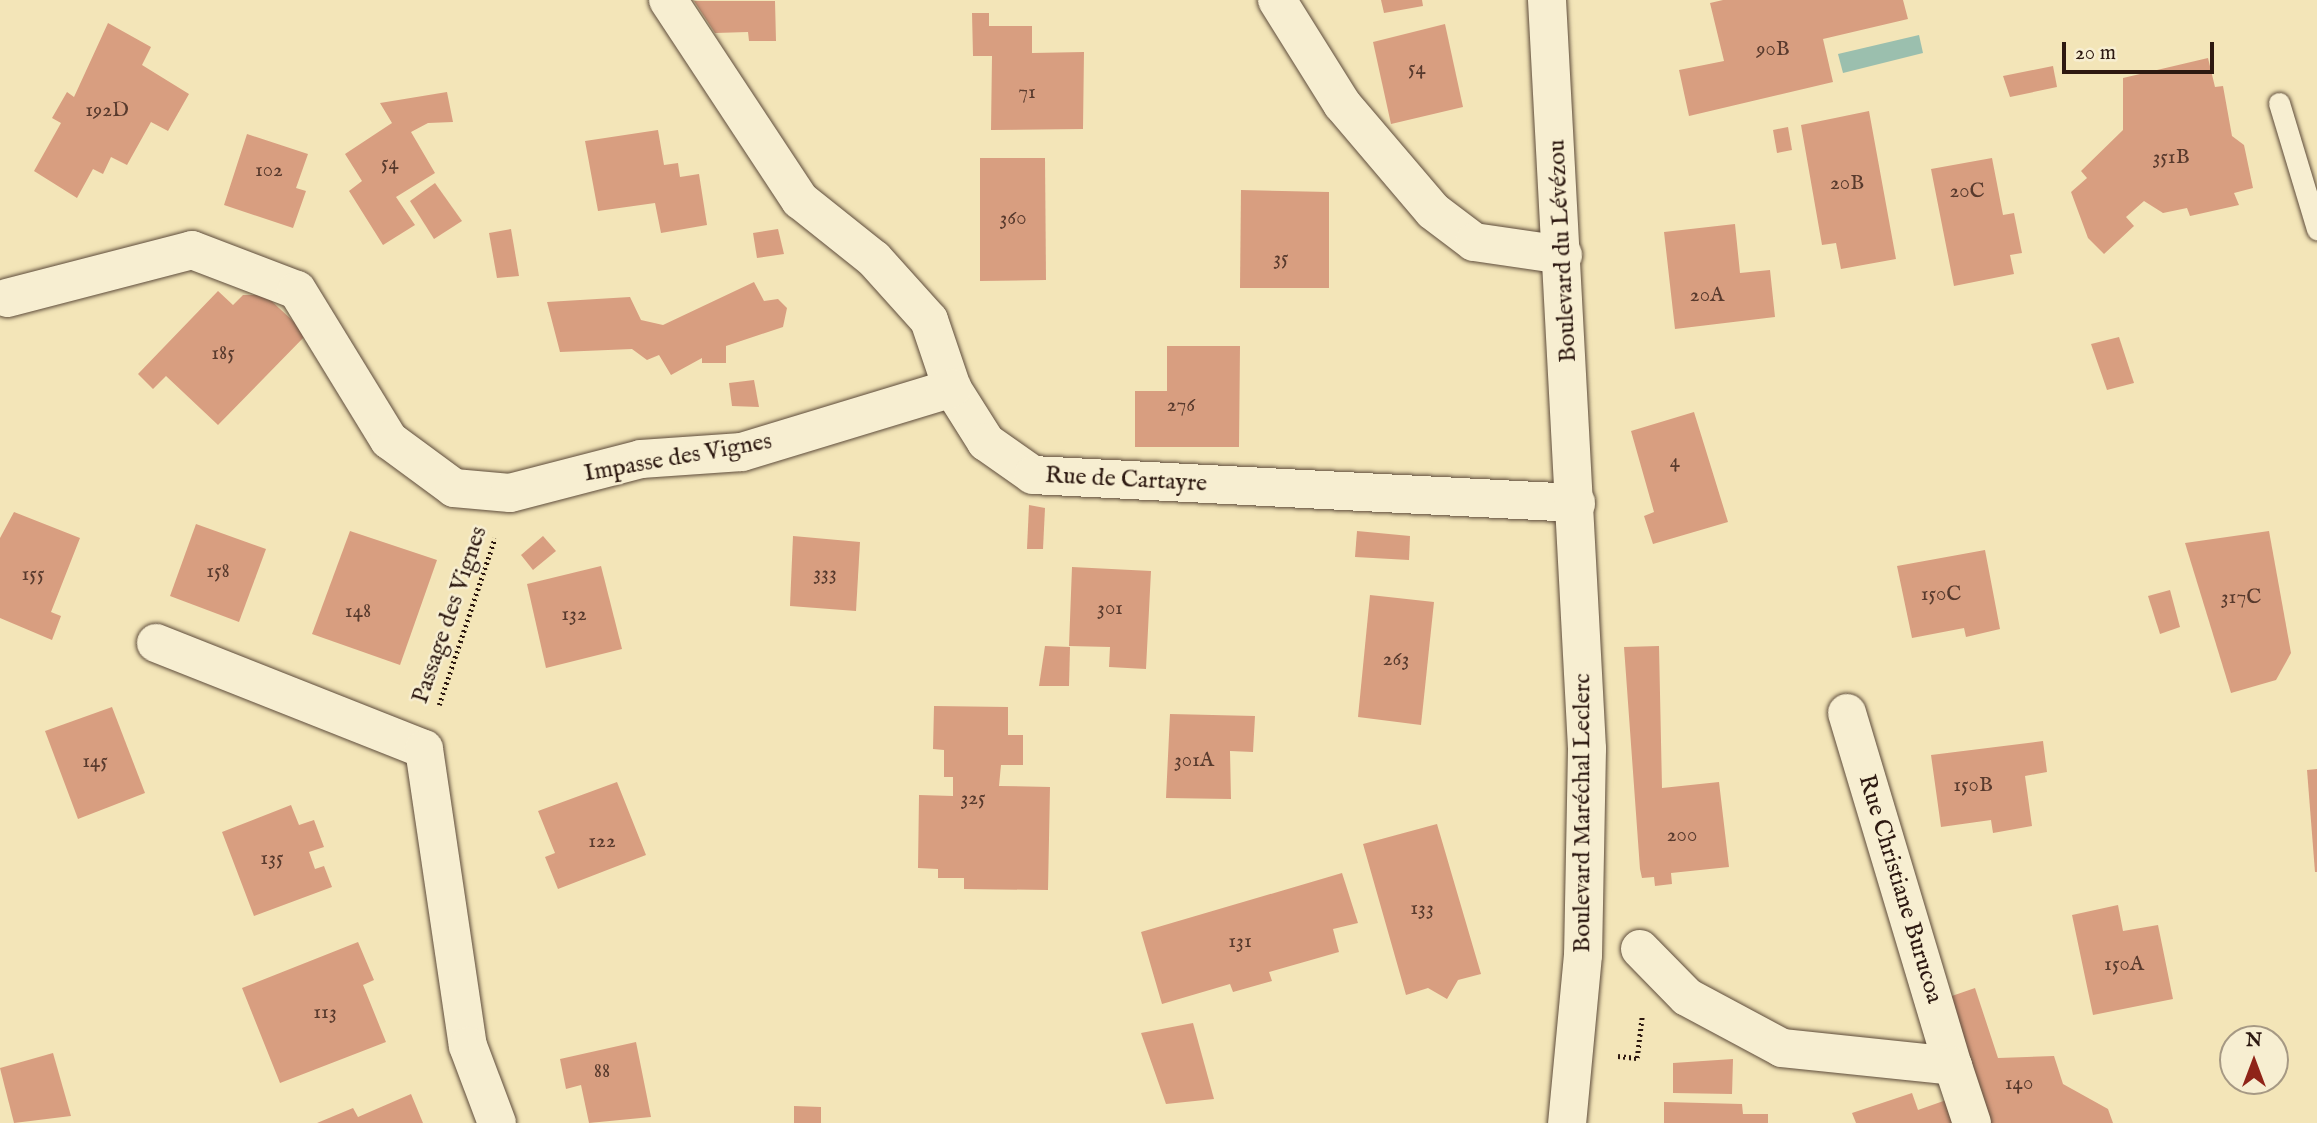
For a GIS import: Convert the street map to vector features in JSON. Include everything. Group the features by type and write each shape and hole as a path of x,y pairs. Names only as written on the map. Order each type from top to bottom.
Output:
{"street":[{"name":"Rue de Cartayre","path":"668,0 800,200 874,259 929,320 952,388 986,442 1033,475 1576,503"},
{"path":"1277,0 1342,104 1433,211 1474,242 1563,255"},
{"name":"Boulevard du Lévézou","path":"1547,0 1576,503"},
{"name":"Impasse des Vignes","path":"7,298 192,250 297,289 390,440 454,488 510,493 640,460 741,452 952,388"},
{"name":"Boulevard Maréchal Leclerc","path":"1567,1123 1583,955 1587,749 1576,503"},
{"path":"156,643 424,749 468,1046 497,1123"},
{"name":"Rue Christiane Burucoa","path":"1847,713 1972,1123"},
{"path":"1640,949 1687,996 1782,1048 1953,1066"}],"lane":[{"path":"2279,103 2317,229"}],"path":[{"name":"Passage des Vignes","path":"424,749 510,493"},
{"path":"1574,1053 1637,1058 1643,1014 1687,996"}],"shaded area":[{"path":"1919,35 1923,53 1843,73 1838,54"}],"building":[{"path":"1381,0 1422,0 1423,6 1384,13"},
{"path":"1723,0 1903,0 1908,19 1823,39 1833,82 1689,116 1679,70 1724,61 1710,3"},
{"path":"694,1 775,1 776,41 749,41 748,32 715,33"},
{"path":"972,13 989,13 989,26 1032,26 1032,53 1084,52 1083,129 991,130 992,56 973,56"},
{"path":"108,23 151,47 142,65 189,94 168,131 151,122 127,165 111,157 103,174 93,169 77,198 34,171 61,123 52,118 67,92 74,97"},
{"path":"1445,24 1463,107 1391,124 1373,42"},
{"path":"2208,58 2215,87 2223,86 2232,136 2244,145 2253,188 2234,193 2239,205 2190,216 2187,208 2163,213 2144,201 2126,217 2134,226 2104,254 2088,238 2071,192 2087,178 2081,171 2123,130 2123,78"},
{"path":"2053,66 2057,87 2010,97 2003,76"},
{"path":"447,92 453,122 428,123 411,132 435,173 396,197 415,225 383,245 349,191 362,181 345,154 392,123 380,103"},
{"path":"1869,111 1896,259 1841,269 1836,243 1822,245 1801,125"},
{"path":"1788,127 1792,150 1777,153 1773,130"},
{"path":"658,130 664,165 678,163 680,177 699,174 707,225 661,233 655,203 598,211 585,141"},
{"path":"247,134 308,154 296,188 306,191 293,228 224,205"},
{"path":"980,158 1045,158 1046,280 980,281"},
{"path":"1992,158 2003,215 2014,213 2022,253 2010,255 2014,274 1954,286 1931,169"},
{"path":"435,183 462,221 434,239 410,201"},
{"path":"1241,190 1329,192 1329,288 1240,288"},
{"path":"1735,224 1740,273 1770,270 1775,317 1675,329 1664,232"},
{"path":"511,229 519,276 497,278 489,233"},
{"path":"778,229 784,254 757,258 753,233"},
{"path":"754,282 764,301 778,299 787,308 783,327 726,346 726,363 702,363 702,358 671,375 659,355 647,360 632,349 560,352 547,302 630,297 641,320 663,325"},
{"path":"218,291 233,305 243,295 265,295 307,334 218,425 166,376 153,389 138,374"},
{"path":"2119,337 2134,383 2107,390 2091,344"},
{"path":"1167,346 1240,346 1239,447 1135,447 1135,391 1167,391"},
{"path":"754,380 759,407 732,406 729,383"},
{"path":"1694,412 1728,522 1653,544 1644,516 1654,512 1631,431"},
{"path":"1029,505 1045,508 1043,549 1027,549"},
{"path":"14,512 80,538 51,612 61,616 52,640 0,618 0,538"},
{"path":"196,524 266,549 239,622 170,596"},
{"path":"350,531 437,560 400,665 312,634"},
{"path":"1357,531 1410,536 1409,560 1355,557"},
{"path":"2269,531 2291,653 2276,680 2231,693 2185,543"},
{"path":"543,536 556,551 533,570 521,555"},
{"path":"793,536 860,542 856,611 790,606"},
{"path":"1985,550 2000,629 1966,637 1964,628 1912,638 1897,566"},
{"path":"601,566 622,649 546,668 527,584"},
{"path":"1072,567 1151,571 1146,669 1109,667 1110,647 1069,646"},
{"path":"2170,590 2180,627 2160,634 2148,596"},
{"path":"1370,595 1434,602 1421,725 1358,717"},
{"path":"1045,646 1070,647 1069,686 1039,686"},
{"path":"1659,646 1662,788 1719,782 1729,867 1671,873 1672,884 1655,886 1654,877 1642,878 1640,869 1624,647"},
{"path":"934,706 1008,707 1008,735 1023,735 1023,765 1001,765 999,786 1050,787 1048,890 964,889 964,878 938,878 938,869 918,868 919,795 953,796 953,777 944,777 944,750 933,749"},
{"path":"112,707 145,793 78,819 45,731"},
{"path":"1170,714 1255,716 1253,752 1230,751 1231,799 1166,798"},
{"path":"2043,741 2047,772 2025,776 2032,826 1993,833 1991,820 1941,827 1931,755"},
{"path":"2317,769 2317,872 2315,872 2307,770"},
{"path":"617,782 646,855 558,889 545,857 555,853 538,811"},
{"path":"291,805 299,825 314,820 324,847 309,852 315,869 324,866 332,887 254,916 222,832"},
{"path":"1437,824 1481,974 1458,980 1447,999 1428,988 1406,995 1363,844"},
{"path":"1342,873 1358,923 1333,929 1339,952 1269,972 1272,981 1233,992 1230,984 1162,1004 1141,932"},
{"path":"2118,905 2123,931 2158,925 2173,999 2093,1015 2072,915"},
{"path":"358,942 374,980 363,985 386,1042 280,1083 242,988"},
{"path":"1975,988 1998,1058 2054,1056 2063,1084 2108,1109 2113,1123 1989,1123 1946,998"},
{"path":"1193,1023 1214,1099 1166,1104 1141,1033"},
{"path":"636,1042 651,1117 589,1123 581,1085 566,1089 560,1059"},
{"path":"53,1053 71,1116 14,1123 0,1068"},
{"path":"1733,1059 1732,1094 1673,1093 1673,1063"},
{"path":"1912,1093 1918,1110 1952,1098 1965,1123 1856,1123 1852,1113"},
{"path":"411,1094 423,1123 317,1123 353,1108 358,1117"},
{"path":"1664,1102 1742,1104 1743,1114 1768,1114 1768,1123 1664,1123"},
{"path":"794,1106 821,1107 821,1123 794,1123"}]}
